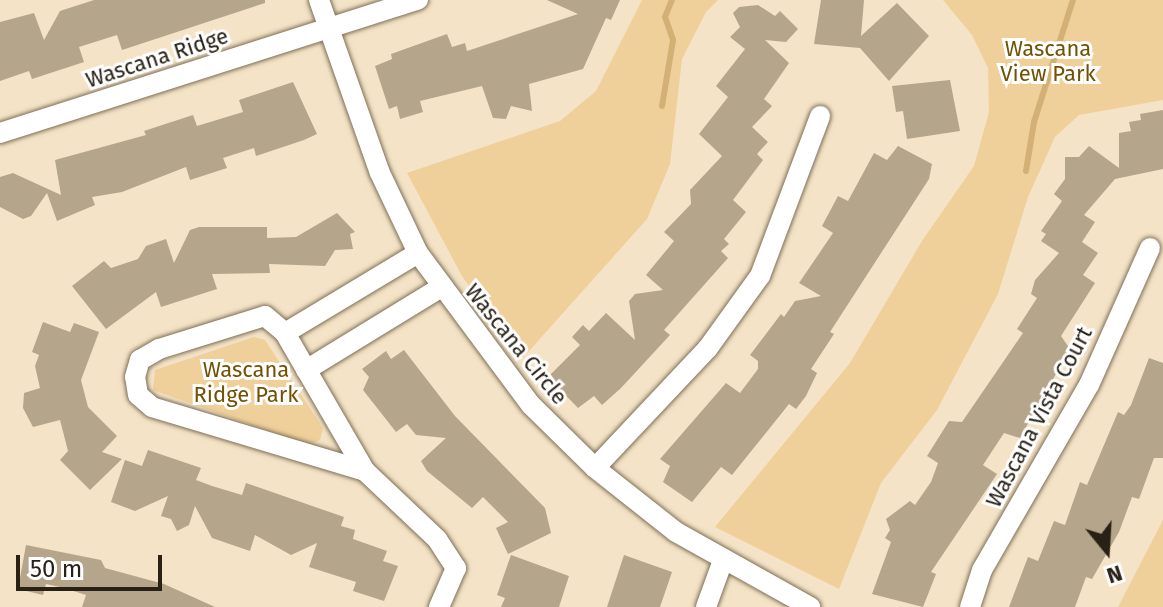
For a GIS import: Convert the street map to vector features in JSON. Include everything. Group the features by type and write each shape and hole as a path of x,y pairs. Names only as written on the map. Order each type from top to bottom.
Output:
{"street":[{"name":"Wascana Circle","path":"319,0 380,173 418,253 440,288 531,405 595,468 722,563 810,607"},
{"name":"Wascana Ridge","path":"0,133 418,0"},
{"path":"595,468 708,348 760,276 820,116"},
{"name":"Wascana Vista Court","path":"970,607 982,570 1089,385 1150,248"},
{"path":"285,333 418,253"},
{"path":"306,370 440,288"},
{"path":"365,471 152,407 138,395 135,377 140,360 159,349 265,316 285,333 365,471 437,539 456,568 439,607"},
{"path":"706,607 722,563"}],"green space":[{"path":"642,0 718,0 706,12 682,59 670,164 647,219 521,360 462,276 407,173 560,121 596,91"},
{"name":"Wascana View Park","path":"943,0 1163,0 1163,100 1079,115 1055,137 1028,197 998,294 937,410 881,483 839,589 715,527 850,363 922,241 974,166 989,112 988,68 972,35"},
{"name":"Wascana Ridge Park","path":"254,337 265,340 323,428 320,440 308,445 153,390 155,370"},
{"path":"1163,520 1163,607 1118,607"}],"building":[{"path":"94,0 265,0 265,3 122,50 117,35 79,47 84,62 32,79 29,71 0,81 0,22 34,13 44,40 60,11"},
{"path":"547,0 620,0 611,20 606,18 583,69 529,84 532,111 511,106 506,119 493,118 482,86 420,101 423,112 400,119 397,106 389,109 375,66 392,59 391,54 447,34 452,47 465,43 467,51 578,14"},
{"path":"821,0 864,0 861,36 897,3 929,36 889,81 860,48 814,44"},
{"path":"758,5 775,16 780,11 798,29 786,42 765,40 789,63 764,99 772,106 752,127 768,142 757,154 763,160 733,200 746,212 724,239 729,244 721,251 728,258 664,330 670,335 621,388 602,405 594,396 578,408 548,377 580,345 572,337 583,325 589,331 606,313 635,340 629,301 635,294 663,290 646,275 674,241 664,232 691,204 690,190 722,156 699,134 728,97 716,86 745,49 730,37 740,27 733,13 739,7"},
{"path":"950,80 960,131 907,139 903,111 896,112 892,86"},
{"path":"293,82 317,134 304,140 256,156 254,148 223,158 227,168 190,180 186,167 122,192 92,197 95,205 57,221 47,193 31,216 23,219 0,207 0,177 13,173 61,195 55,160 146,135 144,131 193,115 197,126 243,112 239,100"},
{"path":"1163,110 1163,169 1115,179 1084,215 1095,222 1082,242 1098,253 1083,275 1095,283 1061,336 1070,349 1020,438 1004,433 983,465 997,474 931,572 936,574 923,607 872,594 891,542 885,538 890,530 886,519 910,501 915,505 931,482 938,463 927,456 949,421 962,422 1023,333 1017,329 1037,298 1031,294 1035,280 1059,253 1041,241 1046,234 1041,231 1062,201 1054,194 1065,179 1065,157 1079,157 1089,146 1119,168 1119,133 1131,131 1129,122 1141,120 1140,114"},
{"path":"898,146 932,164 929,179 830,332 834,334 811,369 817,373 806,396 796,409 789,404 732,475 721,467 692,502 663,482 670,466 660,459 726,383 740,393 758,369 758,361 750,355 781,314 784,317 795,301 821,296 799,283 833,233 822,226 838,196 848,201 874,153 887,160"},
{"path":"337,213 355,232 350,234 353,249 335,250 325,266 269,264 270,273 212,274 217,289 161,307 156,292 106,329 72,286 104,261 111,268 138,259 146,246 166,239 174,263 190,230 199,227 267,227 267,238 296,237"},
{"path":"43,322 70,332 74,323 99,332 81,380 88,407 117,436 102,452 122,459 90,490 60,460 68,451 60,420 33,427 23,408 24,393 40,388 35,366 39,355 32,352"},
{"path":"404,350 455,416 545,508 551,533 508,554 496,528 508,522 483,497 472,508 427,471 421,461 446,438 416,435 407,424 396,432 363,390 369,377 362,369 386,351 391,359"},
{"path":"1149,358 1163,363 1163,458 1154,458 1139,499 1132,497 1119,532 1092,579 1086,577 1075,607 1009,607 1028,557 1038,561 1054,521 1065,525 1080,482 1087,485 1118,412 1124,415 1131,405"},
{"path":"148,450 201,468 196,480 212,486 242,495 246,483 344,517 341,526 355,530 353,539 387,551 383,561 398,566 384,601 353,591 356,582 309,567 317,543 291,555 255,535 250,551 212,538 195,506 189,525 177,531 171,519 161,516 168,496 135,511 111,502 125,460 142,466"},
{"path":"26,545 101,560 105,568 164,584 215,607 82,607 86,595 64,588 46,584 43,595 18,589"},
{"path":"511,555 569,576 559,607 501,607 505,598 497,595"},
{"path":"624,555 672,572 660,607 607,607"}],"waterway":[{"path":"662,106 673,40 665,17 672,0"},
{"path":"1026,171 1034,122 1073,0"}]}
